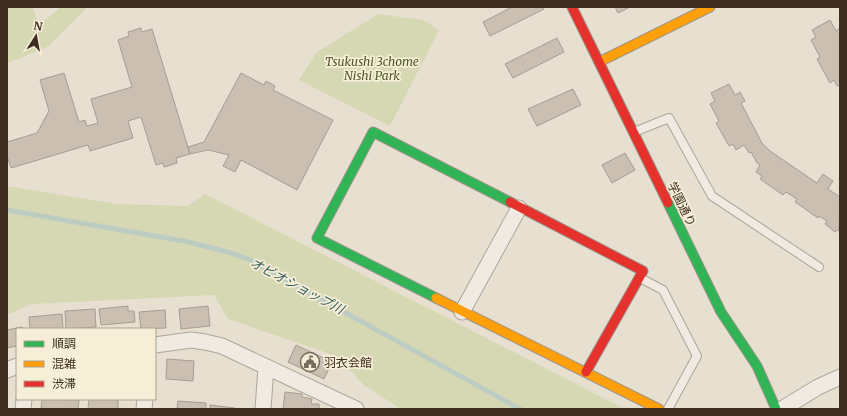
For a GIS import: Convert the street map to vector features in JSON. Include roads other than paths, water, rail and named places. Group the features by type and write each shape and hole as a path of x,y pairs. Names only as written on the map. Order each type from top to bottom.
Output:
{"street":[{"name":"学園通り","path":"572,7 721,312 757,366 776,409"},
{"path":"599,62 710,7"},
{"path":"586,372 643,271 373,132 317,238 658,409"},
{"path":"462,312 519,208"},
{"path":"156,345 191,340 222,346 356,409"},
{"path":"263,409 266,367"},
{"path":"782,409 818,387 840,377"}],"lane":[{"path":"633,132 669,118 712,196 819,267"},
{"path":"639,278 663,290 697,356 668,409"}],"waterway":[{"name":"オビオショップ川","path":"7,210 189,242 231,253 250,260 520,409"}],"place":[{"name":"羽衣会館","path":"310,362"}],"park label":[{"name":"Tsukushi 3chome Nishi Park","path":"372,68"}]}
